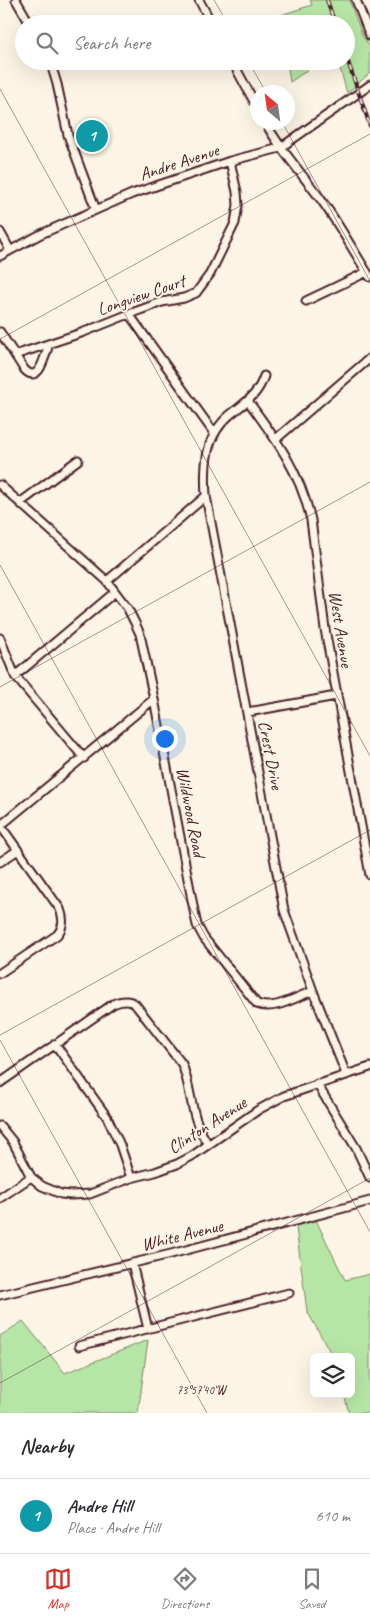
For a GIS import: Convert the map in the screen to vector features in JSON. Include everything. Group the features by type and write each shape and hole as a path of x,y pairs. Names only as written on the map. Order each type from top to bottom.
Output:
{"street":[{"path":"16,0 25,15"},
{"path":"199,0 207,15"},
{"path":"356,0 370,36"},
{"path":"53,70 68,135 96,210"},
{"path":"237,70 250,94"},
{"name":"Andre Avenue","path":"10,250 41,234 132,194 230,161 280,148 370,84"},
{"path":"269,130 280,148 338,224 368,275 306,301"},
{"name":"Longview Court","path":"15,355 162,302 190,297 196,293 205,282 235,223 237,192 230,161"},
{"path":"0,232 10,250 0,256"},
{"path":"129,314 214,433 223,422 260,388 264,376"},
{"path":"0,332 28,373 32,374 38,373 41,368 49,344"},
{"path":"276,439 370,358"},
{"name":"West Avenue","path":"248,401 276,439 296,474 308,505 336,696 370,876"},
{"name":"Crest Drive","path":"214,433 207,452 206,496 284,910 313,991 346,1074"},
{"path":"21,502 78,460"},
{"name":"Wildwood Road","path":"0,485 107,581 128,610 140,634 195,916 200,932 257,1004 268,1007 275,1006 313,991"},
{"path":"107,581 206,496"},
{"path":"15,676 116,592"},
{"path":"0,638 15,676 84,758"},
{"path":"248,712 336,696"},
{"path":"0,973 57,935 63,920 60,909 0,826 154,699"},
{"path":"0,862 18,850"},
{"path":"0,1083 113,1004 119,1001 126,1001 135,1004 182,1064 193,1116 208,1144"},
{"path":"55,1044 107,1117 120,1145 130,1178"},
{"name":"Clinton Avenue","path":"31,1177 50,1190 71,1195 90,1194 130,1178 155,1172 192,1156 258,1110 284,1096 370,1067"},
{"path":"317,1084 356,1148 370,1178"},
{"path":"0,1126 13,1142 31,1177 0,1198"},
{"name":"White Avenue","path":"0,1294 132,1263 370,1201"},
{"path":"132,1263 148,1329"},
{"path":"79,1346 289,1293"}],"green space":[{"path":"310,0 349,0 355,15 281,15 312,5"},
{"path":"355,16 363,37 370,47 370,73 347,93 341,70 355,70"},
{"path":"288,70 308,70 290,82"},
{"path":"314,1216 345,1280 370,1274 370,1413 349,1413 345,1398 355,1398 355,1353 331,1353 307,1311 295,1220"},
{"path":"23,1321 65,1373 148,1340 138,1413 0,1413 0,1336"}],"railway":[{"path":"327,0 332,15"},
{"path":"351,70 370,126"}],"place":[{"name":"Andre Hill","path":"92,136"}]}
